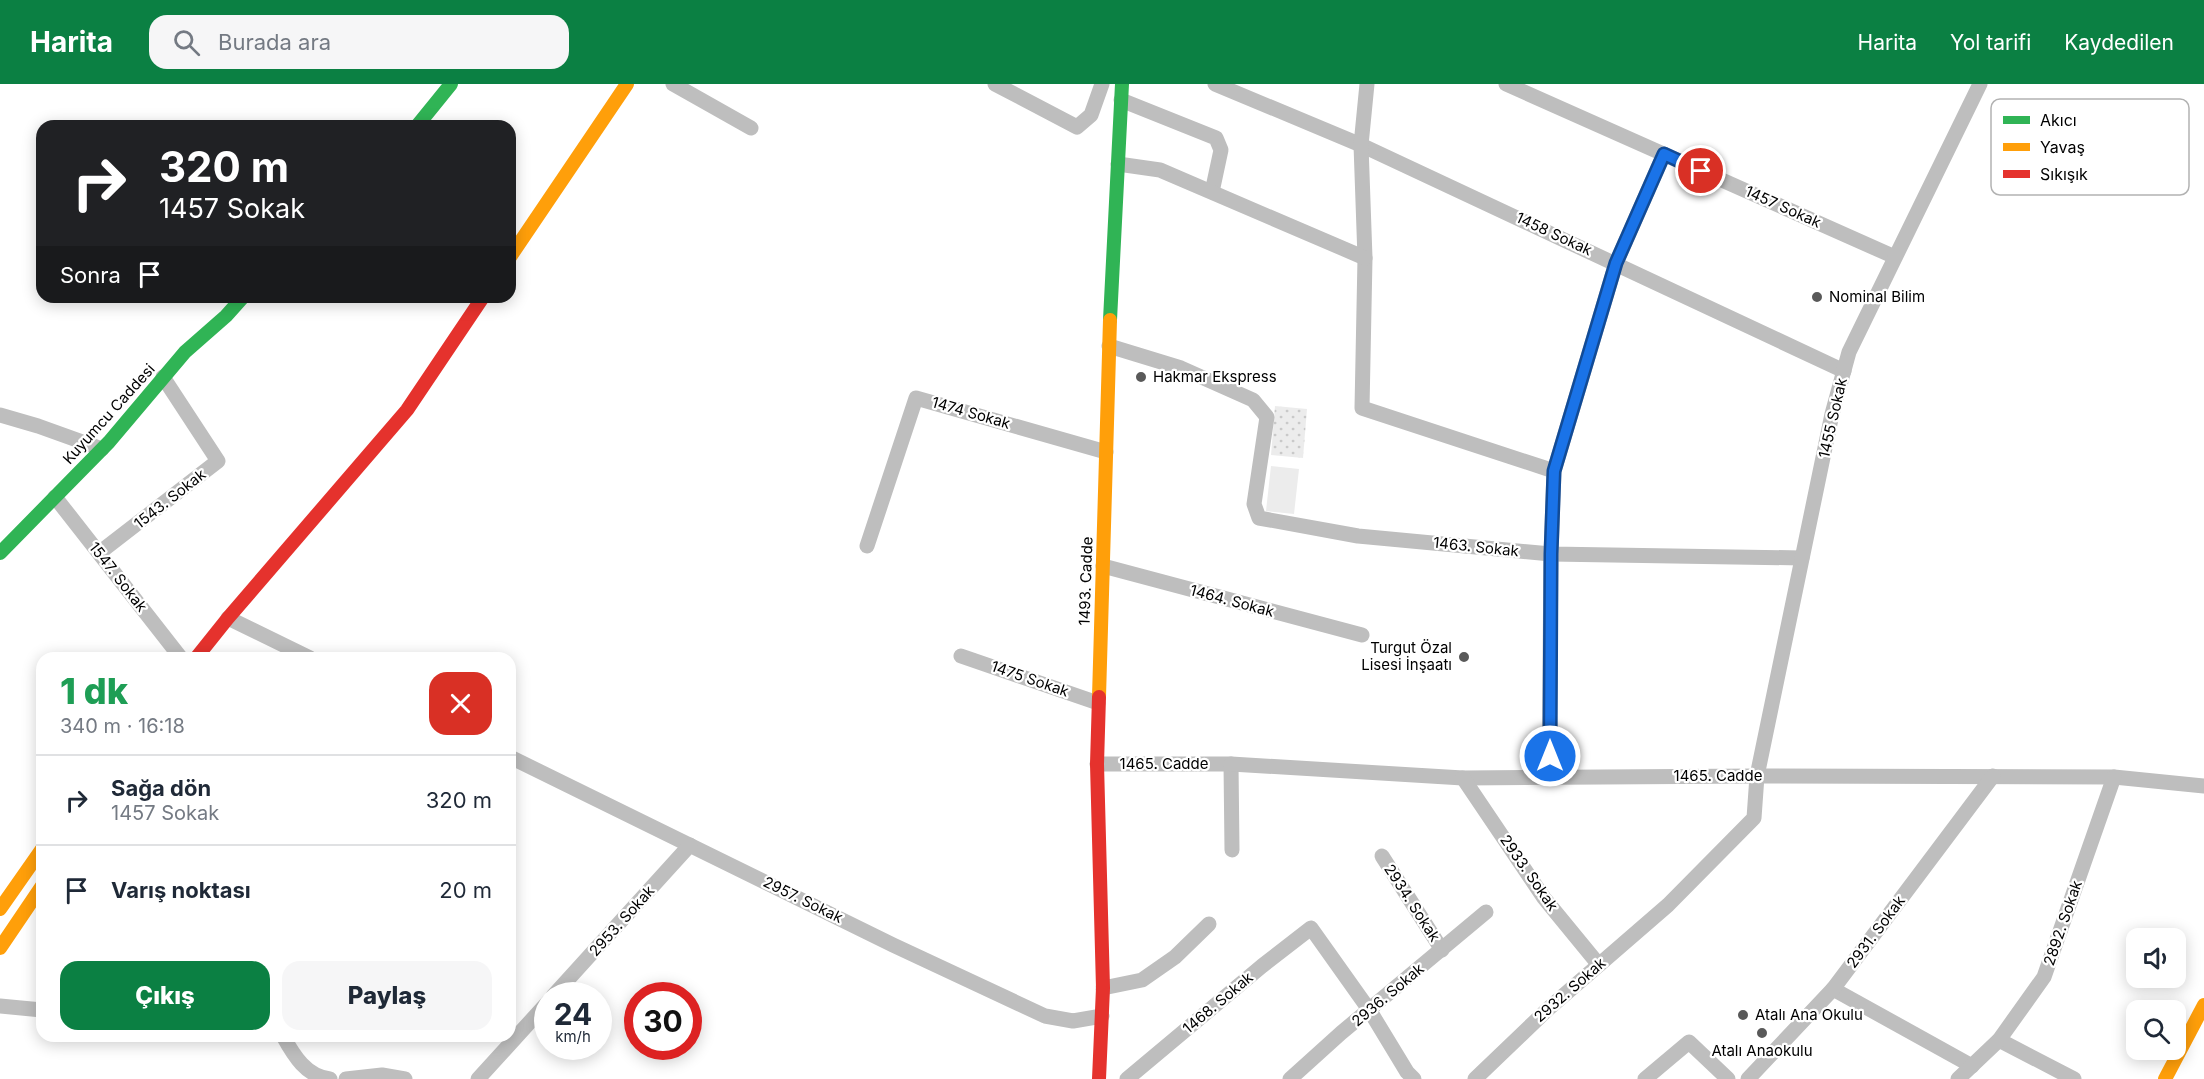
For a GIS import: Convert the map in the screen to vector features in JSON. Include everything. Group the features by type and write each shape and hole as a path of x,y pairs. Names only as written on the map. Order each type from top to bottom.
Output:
{"main road":[{"path":"422,120 451,84"},
{"path":"516,223 614,84"},
{"path":"516,248 627,84"},
{"name":"1493. Cadde","path":"1099,1079 1103,988 1097,764 1098,703 1109,346 1122,84"},
{"name":"Kuyumcu Caddesi","path":"0,553 102,449 185,352 238,303"},
{"path":"201,652 407,410 479,303"},
{"path":"185,652 240,583"},
{"path":"0,909 36,858"},
{"path":"0,948 36,895"},
{"path":"2165,1079 2204,1005"}],"street":[{"path":"673,84 751,128"},
{"path":"994,84 1077,127 1091,115 1100,85"},
{"name":"1458 Sokak","path":"1215,84 1361,145 1844,371"},
{"path":"1367,84 1361,145 1365,258 1362,408 1554,471"},
{"name":"1457 Sokak","path":"1506,84 1527,88 1664,154 1895,257"},
{"name":"1455 Sokak","path":"1757,776 1832,414 1849,352 1980,84"},
{"path":"1121,100 1216,138 1221,150 1212,192"},
{"path":"1550,777 1551,554 1554,471 1616,263 1664,154"},
{"path":"1118,164 1160,170 1365,258"},
{"name":"1463. Sokak","path":"1109,346 1181,368 1253,400 1267,417 1254,504 1259,518 1358,536 1551,554 1802,558"},
{"name":"1543. Sokak","path":"99,553 218,461 163,377"},
{"name":"1474 Sokak","path":"867,546 916,398 1106,452"},
{"path":"0,415 102,449"},
{"name":"1547. Sokak","path":"55,496 175,652"},
{"name":"1464. Sokak","path":"1102,567 1362,635"},
{"path":"228,618 298,652"},
{"name":"1475 Sokak","path":"961,656 1098,703"},
{"name":"2957. Sokak","path":"516,760 893,945 1045,1016 1073,1021 1102,1016"},
{"name":"1465. Cadde","path":"1097,764 1231,764 1463,778 2114,777 2204,786"},
{"path":"1231,764 1232,850"},
{"name":"2932. Sokak","path":"1475,1079 1548,1009 1668,905 1754,818 1757,776"},
{"name":"2931. Sokak","path":"1748,1079 1833,989 1994,776"},
{"name":"2892. Sokak","path":"1958,1079 1999,1040 2044,977 2114,777"},
{"name":"2933. Sokak","path":"1463,778 1544,898 1599,965"},
{"name":"2953. Sokak","path":"566,982 690,845"},
{"name":"2934. Sokak","path":"1382,856 1442,950"},
{"name":"2936. Sokak","path":"1290,1079 1486,912"},
{"path":"1103,988 1142,980 1175,957 1209,924"},
{"name":"1468. Sokak","path":"1127,1079 1311,928 1370,1011"},
{"path":"1833,989 1972,1066"},
{"path":"0,1006 36,1009"},
{"path":"1370,1011 1407,1072 1414,1079"},
{"path":"516,1037 534,1017"},
{"path":"1999,1040 2074,1079"},
{"path":"286,1042 297,1060 319,1077 330,1079"},
{"path":"478,1079 512,1042"},
{"path":"1645,1079 1689,1042 1728,1079"},
{"path":"346,1079 382,1075 405,1079"}],"shaded area":[{"path":"1275,406 1307,409 1303,458 1271,455"},
{"path":"1271,466 1299,469 1294,514 1266,511"}],"traffic: fast":[{"path":"422,120 451,84"},
{"path":"1110,320 1122,84"},
{"path":"0,553 109,442 185,352 238,303"}],"traffic: slow":[{"path":"516,248 627,84"},
{"path":"1099,697 1110,320"},
{"path":"0,909 36,858"},
{"path":"0,948 36,895"},
{"path":"2165,1079 2204,1005"}],"traffic: jam":[{"path":"201,652 407,410 479,303"},
{"path":"1099,697 1097,764 1103,988 1099,1079"}],"place":[{"name":"Nominal Bilim","path":"1817,297"},
{"name":"Hakmar Ekspress","path":"1141,377"},
{"name":"Turgut Özal Lisesi İnşaatı","path":"1464,657"},
{"name":"Atalı Ana Okulu","path":"1743,1015"},
{"name":"Atalı Anaokulu","path":"1762,1033"}],"route":[{"path":"1550,756 1551,554 1554,471 1616,263 1664,154 1701,171"}]}
